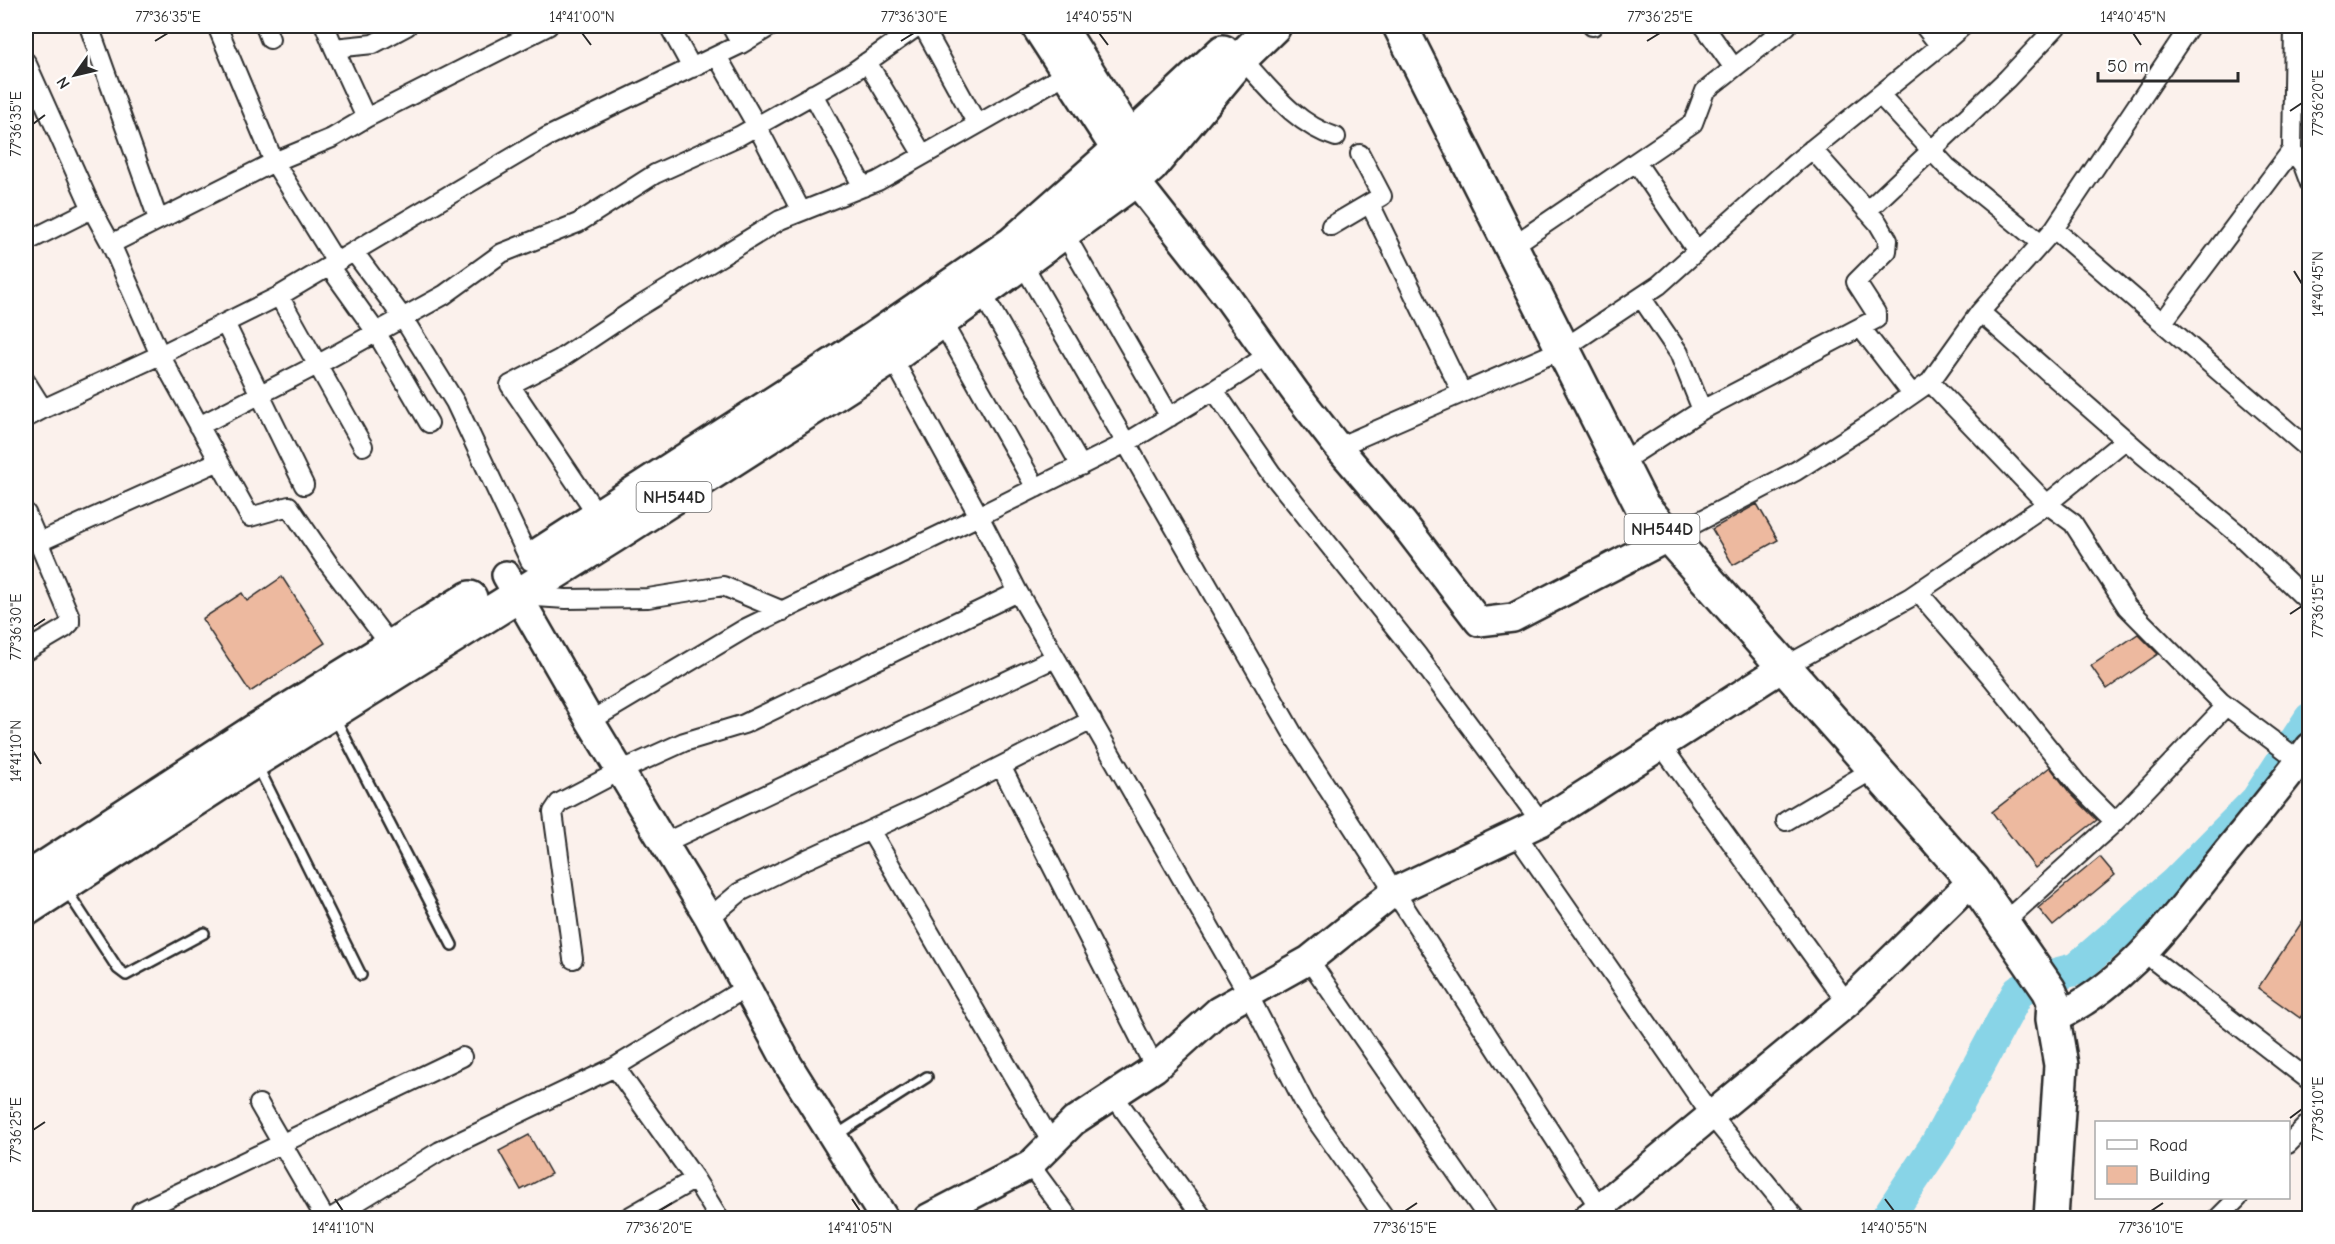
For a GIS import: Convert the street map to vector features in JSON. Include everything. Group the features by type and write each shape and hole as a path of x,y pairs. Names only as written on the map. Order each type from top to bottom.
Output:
{"highway":[{"name":"NH544D","path":"26,880 261,747 332,712 599,517 872,340 1012,244 1251,26"},
{"name":"NH544D","path":"26,909 261,747 391,646 518,577 892,357 942,322 1143,173 1240,58 1274,26"},
{"name":"NH544D","path":"1400,26 1642,506 1973,880 2059,1009 2079,1059 2071,1218"},
{"name":"NH544D","path":"2051,1218 2061,1065 2059,1009"}],"street":[{"path":"89,26 158,219"},
{"path":"217,26 274,162 332,264 376,332 429,423"},
{"path":"324,26 366,118"},
{"path":"333,48 373,44 407,26"},
{"path":"111,244 274,162 332,138 366,118 548,26"},
{"path":"669,26 692,68"},
{"path":"731,26 741,44"},
{"path":"26,418 160,356 279,296 547,137 717,56 771,26"},
{"path":"199,426 317,365 444,295 502,254 578,223 655,174 757,126 867,62 918,26"},
{"path":"923,26 976,124"},
{"path":"1035,26 1066,74 1124,144"},
{"path":"1062,26 1124,144 1225,294 1338,447 1403,523 1479,622 1513,618 1796,471 1930,382 1980,312 2055,229 2190,26"},
{"path":"1704,26 1734,68"},
{"path":"1511,247 1693,123 1705,91 1787,26"},
{"path":"1924,26 1940,46"},
{"path":"1338,447 1563,349 1659,285 1812,149 1963,26"},
{"path":"1867,211 2007,79 2057,26"},
{"path":"2163,322 2292,150 2301,111 2294,26"},
{"path":"717,56 757,126 801,211"},
{"path":"1240,58 1307,125 1336,137"},
{"path":"26,62 32,92 111,244 160,356 250,517 289,506 328,563 391,646"},
{"path":"867,62 923,155"},
{"path":"599,517 510,385 560,359 635,309 780,220 878,182 1066,74"},
{"path":"813,94 863,188"},
{"path":"1880,95 1947,166 2041,243"},
{"path":"1620,463 1702,410 1876,319 1877,316 1857,284 1857,280 1887,251 1889,247 1883,230 1812,149"},
{"path":"2292,150 2303,165 2310,184"},
{"path":"1331,226 1381,198 1382,194 1360,154"},
{"path":"1636,162 1697,251"},
{"path":"1370,204 1462,393"},
{"path":"26,242 92,209"},
{"path":"2055,229 2310,450"},
{"path":"1064,233 1170,417"},
{"path":"354,252 403,318 468,425 518,577 590,721 709,918 789,1066 884,1218"},
{"path":"1023,264 1297,741 1395,891 1593,1213 1847,1004 1973,880"},
{"path":"982,292 1081,466"},
{"path":"279,296 363,446"},
{"path":"1641,297 1679,353 1702,410"},
{"path":"1980,312 2126,440 2237,533 2310,603"},
{"path":"942,322 1036,488"},
{"path":"225,323 304,485"},
{"path":"1861,328 1912,394"},
{"path":"590,721 746,628 1126,443 1268,355"},
{"path":"892,357 1018,592 1248,994 1306,1106 1385,1218"},
{"path":"26,382 43,409"},
{"path":"1930,382 2047,504 2073,523 2127,607 2226,706 2274,743 2304,762"},
{"path":"1214,390 1272,474 1418,656 1541,822"},
{"path":"928,1218 1030,1164 1074,1121 1155,1068 1218,1011 1309,960 1395,891 1541,822 1784,667 1918,592 2047,504 2126,440"},
{"path":"39,542 219,461"},
{"path":"26,513 70,618 70,623 26,651"},
{"path":"518,577 566,599 648,598 723,586 783,611"},
{"path":"573,958 553,812 559,803 620,771 684,742 744,724 1018,592"},
{"path":"1918,592 1993,679 2079,786 2115,822"},
{"path":"664,843 1055,658"},
{"path":"2002,924 2115,822 2226,706"},
{"path":"709,918 740,892 927,804 1092,720"},
{"path":"1661,745 1847,1004"},
{"path":"2059,1009 2125,990 2156,962 2206,904 2304,762"},
{"path":"2059,1009 2114,981 2147,951 2304,762"},
{"path":"1001,766 1155,1068"},
{"path":"1786,821 1874,769"},
{"path":"870,830 1052,1143"},
{"path":"1516,834 1711,1115 1795,1218"},
{"path":"1309,960 1488,1218"},
{"path":"2156,962 2310,1081"},
{"path":"331,1218 440,1151 615,1067 747,987"},
{"path":"141,1211 462,1057"},
{"path":"615,1067 695,1179 719,1218"},
{"path":"1113,1095 1203,1218"},
{"path":"259,1104 325,1218"},
{"path":"2290,1143 2310,1122"},
{"path":"1030,1164 1069,1218"},
{"path":"627,1218 695,1179"},
{"path":"2218,1218 2236,1199"}],"lane":[{"path":"332,712 452,945"},
{"path":"261,747 361,975"},
{"path":"63,885 118,969 126,975 204,933"},
{"path":"833,1137 927,1077"}],"building":[{"path":"1757,504 1778,540 1733,565 1712,529"},
{"path":"282,577 325,643 250,692 202,619 242,593 247,601"},
{"path":"2138,634 2158,654 2107,689 2091,666"},
{"path":"2050,767 2070,793 2097,820 2035,868 1992,812"},
{"path":"2100,857 2115,875 2053,926 2038,908"},
{"path":"2310,910 2310,1004 2300,1018 2258,988"},
{"path":"529,1135 551,1174 521,1190 499,1151"}],"waterway":[{"path":"1887,1218 1936,1145 2018,992 2046,977 2076,969 2174,884 2257,800 2310,719"}]}
